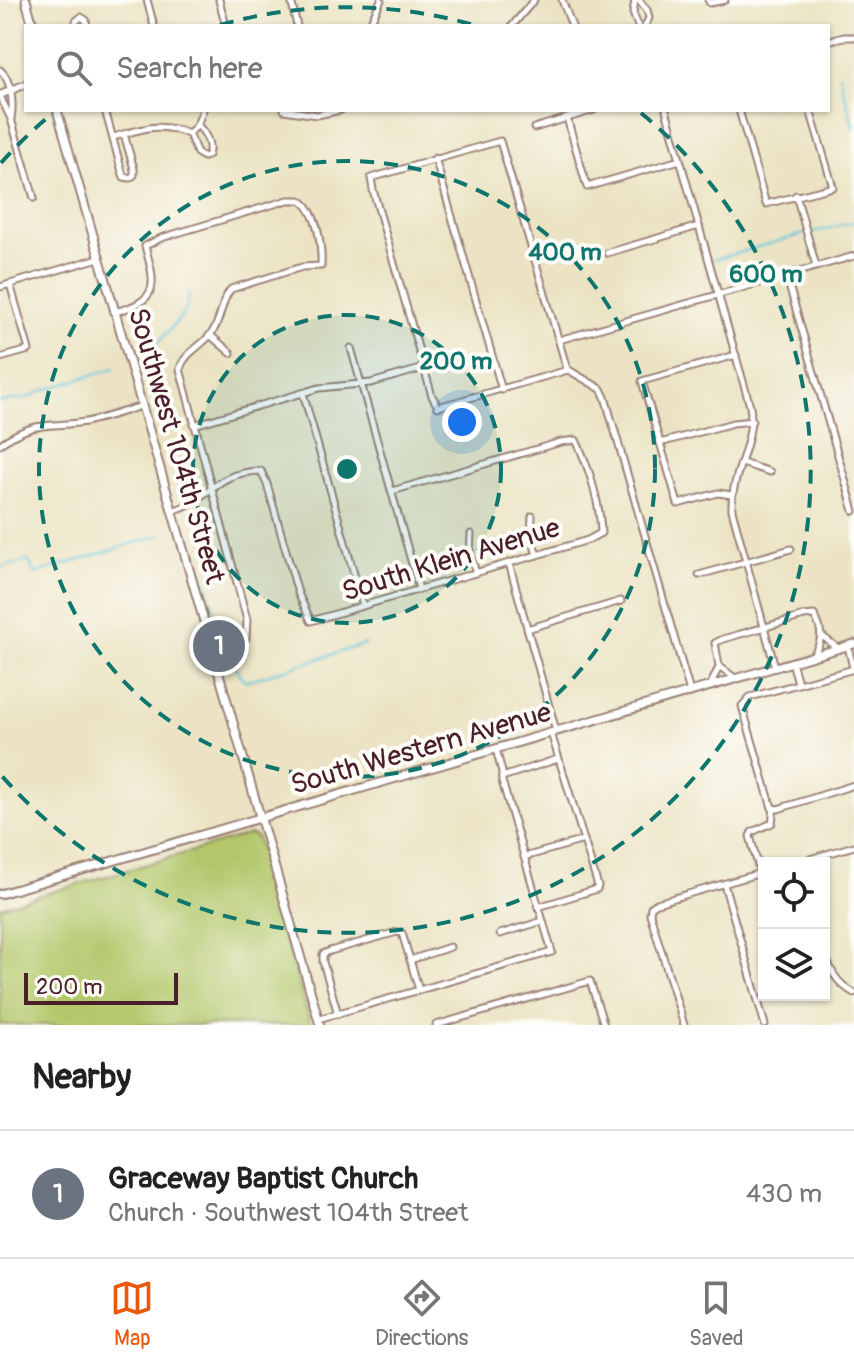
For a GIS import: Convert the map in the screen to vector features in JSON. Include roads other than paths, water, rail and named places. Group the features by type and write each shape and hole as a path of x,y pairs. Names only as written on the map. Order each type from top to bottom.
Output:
{"main road":[{"path":"26,0 32,24"},
{"name":"Southwest 104th Street","path":"58,112 319,1022"},
{"name":"South Western Avenue","path":"0,894 847,646"}],"street":[{"path":"147,0 153,24"},
{"path":"219,0 225,24"},
{"path":"291,0 297,24"},
{"path":"370,24 381,0"},
{"path":"514,24 534,0"},
{"path":"562,0 571,24"},
{"path":"637,24 633,13 637,0 647,10 649,18 646,24"},
{"path":"709,2 725,0"},
{"path":"830,40 854,37"},
{"path":"0,70 6,75 10,92 11,119"},
{"path":"24,88 0,96 11,119 34,198"},
{"path":"106,112 123,175 130,178 134,175 134,169 124,134"},
{"path":"189,134 202,112"},
{"path":"297,112 317,115 331,112"},
{"path":"534,128 587,112"},
{"path":"667,112 750,406 752,421 732,495 733,517 775,667"},
{"path":"740,112 766,204 833,187 811,112"},
{"path":"567,118 587,187 680,160"},
{"path":"189,134 198,155 208,155 210,151 206,136 197,125"},
{"path":"113,137 158,126 189,134"},
{"path":"568,370 438,407 432,396 371,178 500,141 568,370 601,389 605,397 690,692"},
{"path":"435,158 502,390"},
{"path":"796,195 816,266"},
{"path":"115,312 140,304 153,287 154,279 145,246 161,238 282,201 297,199 311,212 322,251 321,266 302,267 234,287 227,294 222,314 210,335 187,354 180,365 181,379 247,620 246,638"},
{"path":"607,253 699,226"},
{"path":"0,287 99,258"},
{"path":"559,340 816,266 854,258"},
{"path":"786,275 854,511"},
{"path":"0,358 29,350 10,284"},
{"path":"210,335 231,353"},
{"path":"351,348 419,589"},
{"path":"732,495 718,493 678,504 642,381 736,355"},
{"path":"194,425 324,387 361,385 424,368"},
{"path":"303,393 363,606"},
{"path":"0,444 19,432 42,424 89,421 141,406"},
{"path":"660,443 728,424 752,421"},
{"name":"South Klein Avenue","path":"211,486 231,475 261,471 298,593 311,621 588,540 601,533 601,518 576,440 392,491"},
{"path":"742,463 770,472"},
{"path":"171,511 194,503 211,486"},
{"path":"532,516 531,535 537,555"},
{"path":"471,534 470,553 476,573"},
{"path":"699,575 791,549"},
{"path":"509,563 554,732 558,759 597,879 597,889 538,907"},
{"path":"527,629 621,601"},
{"path":"710,686 719,666 715,643 723,639 814,615 822,636 812,656"},
{"path":"758,860 750,836 752,832 772,823 774,808 768,799 742,706 750,697 854,668 847,646 822,636"},
{"path":"792,662 798,683"},
{"path":"719,666 736,679"},
{"path":"319,1022 552,952 496,749"},
{"path":"502,777 558,759"},
{"path":"774,808 854,785"},
{"path":"524,857 584,840"},
{"path":"818,857 854,846"},
{"path":"684,1025 650,914 653,905 758,873"},
{"path":"724,884 765,1025"},
{"path":"500,934 543,921"},
{"path":"338,1014 323,954 397,932 402,933 419,990"},
{"path":"410,960 450,947"},
{"path":"830,967 844,987 854,993"},
{"path":"436,1025 590,981 604,1025"}],"waterway":[{"path":"839,74 854,128"},
{"path":"810,233 854,222"},
{"path":"713,260 804,234"},
{"path":"142,361 185,312 189,294"},
{"path":"0,402 28,398 115,368"},
{"path":"0,568 27,561 34,574 161,535"},
{"path":"199,571 203,572 233,663 247,681 366,644"}],"place":[{"name":"Graceway Baptist Church","path":"219,646"}]}
